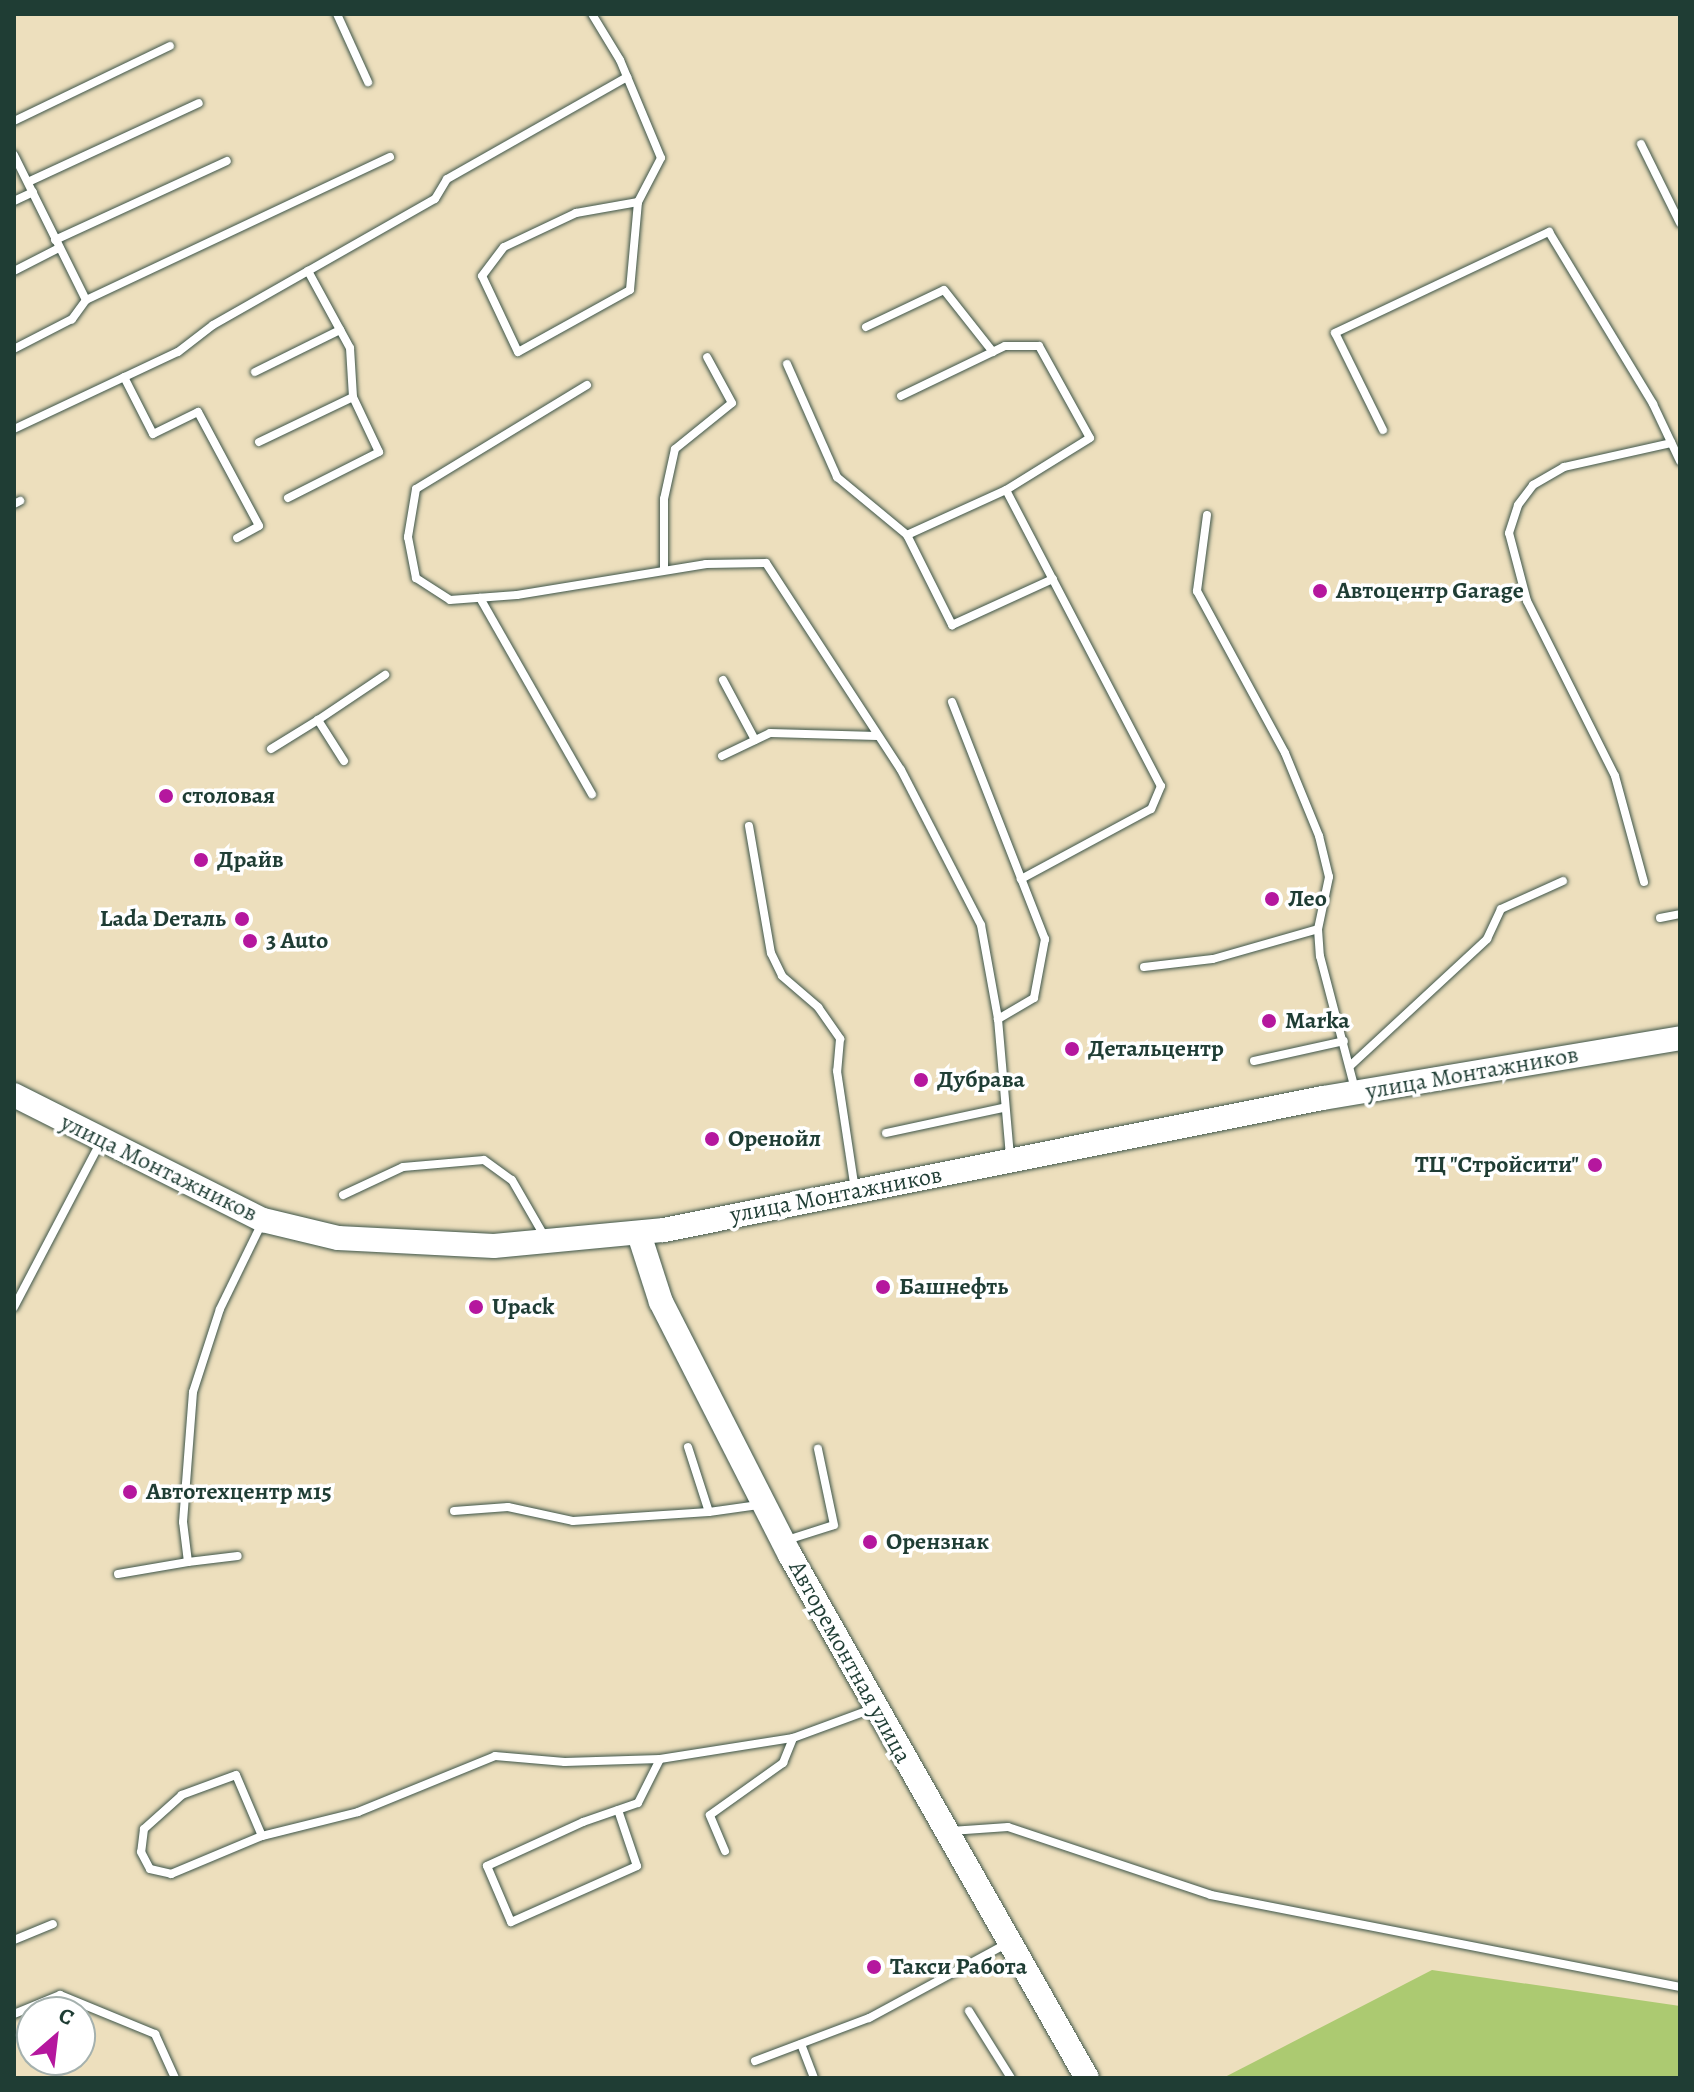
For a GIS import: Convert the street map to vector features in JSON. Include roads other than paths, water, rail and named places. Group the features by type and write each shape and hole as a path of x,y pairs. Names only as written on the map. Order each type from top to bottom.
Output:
{"main road":[{"name":"улица Монтажников","path":"14,1095 263,1220 338,1238 434,1247 548,1243 639,1234 1355,1092 1680,1038"},
{"name":"Авторемонтная улица","path":"639,1234 661,1302 763,1504 1087,2078"}],"lane":[{"path":"337,14 368,82"},
{"path":"592,14 627,77 661,158 638,202 630,290 518,352 482,276 504,247 576,213 638,202"},
{"path":"14,121 170,46"},
{"path":"14,429 178,352 213,325 435,199 447,179 627,77"},
{"path":"28,182 199,103"},
{"path":"1641,144 1680,223"},
{"path":"14,155 86,300"},
{"path":"14,349 72,319 86,300 390,157"},
{"path":"14,271 57,244 227,161"},
{"path":"14,201 33,192"},
{"path":"1383,430 1335,333 1549,232 1653,404 1680,461"},
{"path":"288,498 379,452 353,397 350,348 308,271"},
{"path":"866,327 944,290 993,352"},
{"path":"255,372 340,330"},
{"path":"901,396 993,352 1039,346 1090,438 1006,490 907,535"},
{"path":"664,570 664,499 675,449 732,403 707,357"},
{"path":"787,364 837,477 907,535 952,625 1053,579"},
{"path":"124,377 153,434 198,412 259,526 237,538"},
{"path":"587,385 416,489 408,537 416,578 450,600 664,570 766,563 901,770 981,925 998,1019 1003,1108 1011,1161"},
{"path":"259,442 353,397"},
{"path":"1644,882 1615,776 1527,601 1509,533 1518,505 1533,485 1564,467 1671,443"},
{"path":"1006,490 1161,786 1151,809 1021,879"},
{"path":"1207,515 1197,591 1285,753 1319,836 1329,877 1318,929 1355,1092"},
{"path":"480,598 592,794"},
{"path":"271,749 385,675"},
{"path":"723,680 755,740"},
{"path":"952,702 1045,939 1034,998 998,1019"},
{"path":"318,720 344,761"},
{"path":"722,756 770,733 877,736"},
{"path":"749,826 771,953 782,976 818,1007 840,1039 837,1071 855,1191"},
{"path":"1350,1066 1487,939 1501,909 1563,881"},
{"path":"1660,918 1680,914"},
{"path":"1144,967 1213,959 1318,929"},
{"path":"1254,1061 1344,1041"},
{"path":"886,1133 1003,1108"},
{"path":"14,1307 101,1141"},
{"path":"343,1195 403,1167 484,1160 512,1180 548,1243"},
{"path":"188,1562 183,1522 193,1392 220,1309 263,1220"},
{"path":"688,1447 709,1512"},
{"path":"783,1541 834,1525 818,1449"},
{"path":"454,1511 508,1507 573,1521 709,1512 763,1504"},
{"path":"118,1574 238,1556"},
{"path":"262,1836 236,1775 182,1795 144,1829 141,1852 150,1869 171,1874 262,1836 358,1812 495,1756 565,1762 660,1759 793,1738 875,1707"},
{"path":"725,1851 710,1815 783,1763 793,1738"},
{"path":"618,1810 637,1866 511,1922 487,1866 618,1810 638,1803 660,1759"},
{"path":"946,1831 1008,1827 1211,1895 1680,1987"},
{"path":"14,1940 53,1924"},
{"path":"755,2061 869,2018 1010,1942"},
{"path":"14,2014 60,1995 155,2034 175,2078"},
{"path":"969,2011 1011,2078"},
{"path":"801,2044 814,2078"}],"place":[{"name":"Автоцентр Garage","path":"1320,591"},
{"name":"столовая","path":"166,796"},
{"name":"Драйв","path":"201,860"},
{"name":"Лео","path":"1272,899"},
{"name":"Lada Dеталь","path":"242,919"},
{"name":"3 Auto","path":"250,941"},
{"name":"Marka","path":"1269,1021"},
{"name":"Детальцентр","path":"1072,1049"},
{"name":"Дубрава","path":"921,1080"},
{"name":"Оренойл","path":"712,1139"},
{"name":"ТЦ \"Стройсити\"","path":"1595,1165"},
{"name":"Башнефть","path":"883,1287"},
{"name":"Upack","path":"476,1307"},
{"name":"Автотехцентр м15","path":"130,1492"},
{"name":"Орензнак","path":"870,1542"},
{"name":"Такси Работа","path":"874,1967"}]}
